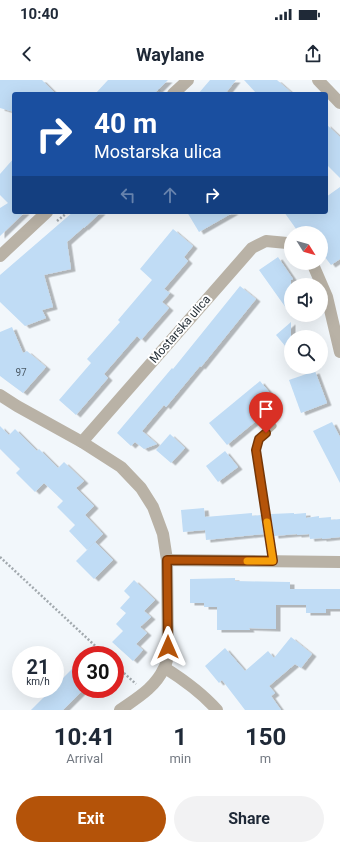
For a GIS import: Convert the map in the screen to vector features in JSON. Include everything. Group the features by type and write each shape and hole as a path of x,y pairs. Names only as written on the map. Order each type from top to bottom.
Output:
{"street":[{"path":"175,92 188,80"},
{"path":"318,80 340,103"},
{"path":"0,256 45,214"},
{"name":"Mostarska ulica","path":"82,442 252,248 266,241 284,243"},
{"path":"315,270 327,297 340,352"},
{"path":"0,395 82,442 121,467 141,488 153,507 163,534 167,560 168,656 165,668 158,679 145,693 120,710"},
{"path":"167,560 340,562"},
{"path":"165,668 200,692 217,710"}],"lane":[{"path":"273,426 259,439 256,450 273,561"}],"path":[{"path":"0,557 95,646"},
{"path":"124,673 145,693"}],"building":[{"path":"0,80 42,80 54,92 12,92 12,111 0,108"},
{"path":"108,80 168,80 156,92 97,92"},
{"path":"210,80 236,80 227,92 200,92"},
{"path":"244,80 277,80 291,92 255,92"},
{"path":"328,126 340,137 340,178 328,166"},
{"path":"12,160 12,214 23,214 0,236 0,208 8,203 0,195 0,174"},
{"path":"340,187 340,259 331,265 328,261 328,226 294,226 285,214 328,214 328,196"},
{"path":"71,214 99,214 67,242 71,269 44,275 53,307 42,310 46,318 25,326 0,302 0,275"},
{"path":"188,214 230,214 199,232"},
{"path":"173,229 193,246 184,257 188,261 164,289 170,293 162,302 169,308 141,340 137,336 104,374 108,378 76,415 59,400 91,363 87,359 120,322 118,320 152,280 140,269"},
{"path":"278,257 284,266 284,270 287,270 292,278 284,278 284,305 259,270"},
{"path":"240,286 256,299 201,367 200,366 166,407 164,405 142,431 157,444 144,449 135,442 131,446 117,433 172,368 173,369"},
{"path":"291,322 291,330 284,330 284,345 276,335"},
{"path":"12,327 23,353 27,351 46,367 23,393 0,376 0,332"},
{"path":"306,374 316,374 327,403 301,413 289,380"},
{"path":"260,381 278,403 227,445 209,423"},
{"path":"332,422 340,437 340,483 313,431"},
{"path":"0,426 9,435 15,429 37,451 39,449 58,468 64,462 84,481 76,488 94,506 85,515 103,534 87,550 69,531 75,525 57,507 63,501 44,483 35,492 16,473 20,469 0,449"},
{"path":"170,434 185,448 171,463 156,450"},
{"path":"225,451 238,467 218,482 206,466"},
{"path":"204,508 205,517 252,513 252,516 261,515 264,534 206,540 205,530 183,532 181,510"},
{"path":"306,513 306,518 319,516 319,518 331,517 331,520 340,519 340,537 310,539 309,534 274,536 271,514"},
{"path":"95,542 113,560 94,579 76,561"},
{"path":"235,578 235,581 290,582 290,589 340,589 340,609 326,609 326,613 306,613 306,605 276,605 276,629 249,628 250,630 217,630 217,607 204,607 204,603 190,603 190,579"},
{"path":"134,580 155,600 144,611 151,617 140,627 147,633 136,644 143,650 133,661 124,653 124,646 116,646 112,642 123,631 116,624 126,613 120,608 130,597 124,591"},
{"path":"291,637 312,654 301,668 295,664 269,686 275,693 271,696 281,710 245,710 222,680 219,683 205,666 225,648 245,671 268,651 274,658"},
{"path":"72,669 72,698 75,698 63,710 31,710 43,698 64,698 64,677"}],"slow traffic":[{"path":"247,561 273,561 267,522"}],"route":[{"path":"168,647 167,560 273,561 256,450 259,439 266,433"}]}
